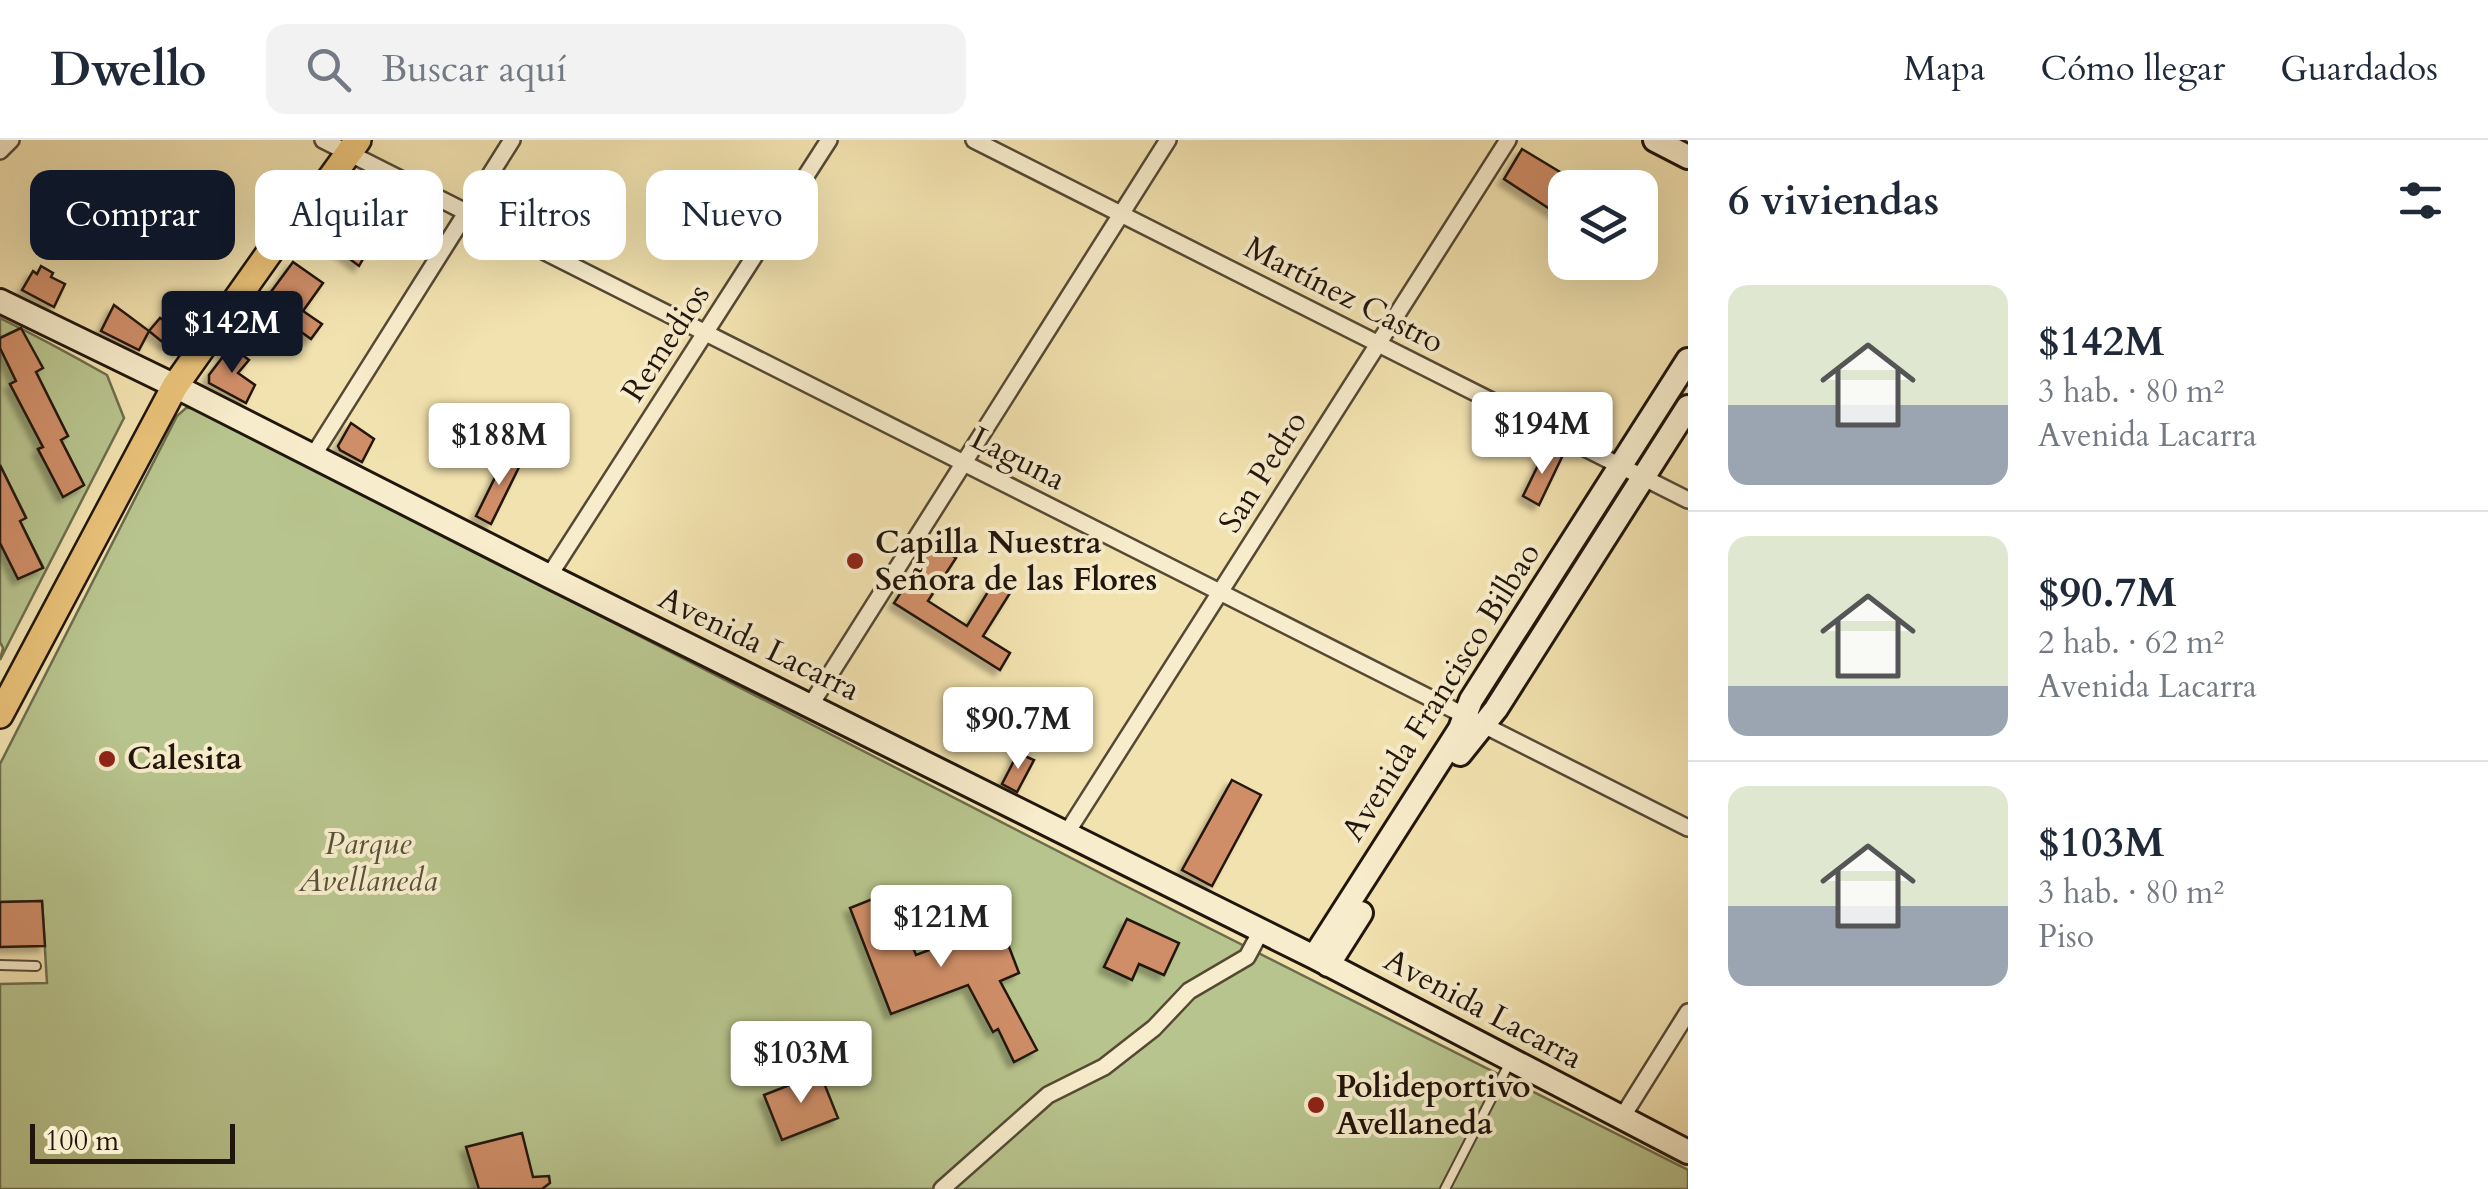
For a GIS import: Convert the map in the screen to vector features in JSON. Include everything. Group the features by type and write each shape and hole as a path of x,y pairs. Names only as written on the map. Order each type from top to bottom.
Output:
{"main road":[{"path":"0,715 175,386 313,190 314,174 340,144"}],"street":[{"path":"0,152 11,140"},
{"path":"493,170 512,140"},
{"name":"Remedios","path":"549,576 829,140"},
{"name":"Martínez Castro","path":"974,140 1688,500"},
{"path":"810,706 1168,140"},
{"name":"San Pedro","path":"1066,834 1508,140"},
{"path":"1655,140 1688,157"},
{"name":"Laguna","path":"340,144 463,210"},
{"path":"313,456 463,217"},
{"name":"Laguna","path":"563,260 1688,828"},
{"name":"Avenida Lacarra","path":"0,301 1321,961 1688,1152"},
{"name":"Avenida Francisco Bilbao","path":"1321,961 1472,735 1471,700 1688,360"},
{"name":"Avenida Francisco Bilbao","path":"1474,719 1496,709 1688,406"},
{"path":"942,1189 1048,1095 1104,1067 1154,1028 1190,992 1248,957 1261,931"},
{"path":"1621,1119 1688,1012"}],"lane":[{"path":"0,965 36,966"},
{"path":"1445,1189 1510,1061"}],"green space":[{"path":"0,318 14,325 21,328 0,338"},
{"path":"21,329 107,375 124,418 0,660 0,543 18,578 43,567 20,521 26,517 0,465 0,348 16,381 10,384 43,447 38,450 64,496 84,485 61,440 68,436 36,372"},
{"name":"Parque Avellaneda","path":"186,408 196,408 1688,1170 1688,1189 0,1189 0,984 47,983 42,901 0,902 0,764 177,416"}],"building":[{"path":"1522,149 1557,170 1548,170 1548,208 1504,179"},
{"path":"293,262 323,283 303,311 322,324 311,339 262,304"},
{"path":"41,266 65,284 54,307 22,290 33,271 37,274"},
{"path":"114,305 149,331 139,350 101,331"},
{"path":"180,310 188,316 166,345 149,331 160,318 169,324"},
{"path":"21,328 43,368 36,372 68,436 61,440 84,485 63,497 38,449 43,447 10,384 16,381 0,348 0,338"},
{"path":"231,346 249,360 238,373 255,385 246,403 209,383 209,375"},
{"path":"351,423 374,439 362,462 338,446"},
{"path":"1546,449 1562,457 1539,505 1523,496"},
{"path":"508,451 523,459 491,524 476,516"},
{"path":"0,465 26,518 20,521 43,568 18,579 0,543"},
{"path":"933,543 956,558 928,601 967,626 994,582 1010,593 983,636 1010,653 1000,670 894,603"},
{"path":"1018,753 1034,760 1017,792 1002,784"},
{"path":"1232,780 1261,795 1212,886 1182,870"},
{"path":"890,892 916,955 972,934 998,941 1006,939 1019,973 1000,981 1037,1050 1014,1062 998,1029 993,1032 968,985 891,1014 850,908"},
{"path":"42,901 45,946 0,947 0,902"},
{"path":"1127,919 1179,943 1164,975 1139,964 1132,980 1104,967"},
{"path":"820,1073 838,1118 782,1140 764,1095"},
{"path":"522,1133 533,1177 549,1176 550,1183 542,1189 479,1189 466,1147"}],"place":[{"name":"Capilla Nuestra Señora de las Flores","path":"855,561"},
{"name":"Calesita","path":"107,759"},
{"name":"Polideportivo Avellaneda","path":"1316,1105"}]}
